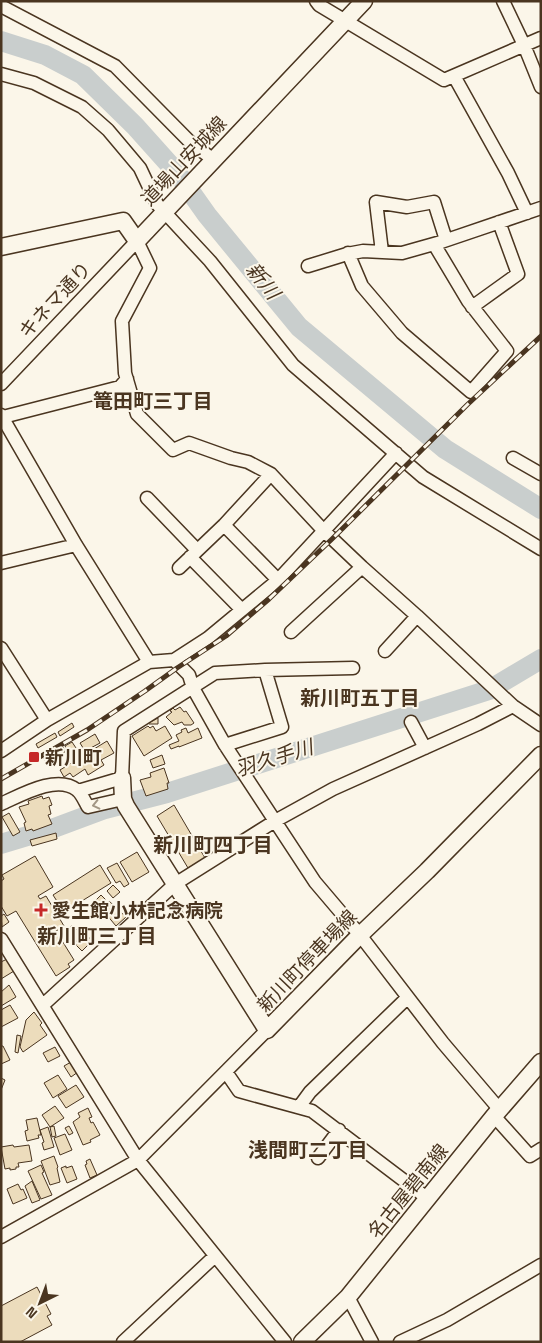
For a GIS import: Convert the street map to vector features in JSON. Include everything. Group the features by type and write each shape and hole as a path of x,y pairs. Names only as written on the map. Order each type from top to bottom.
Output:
{"main road":[{"name":"道場山安城線","path":"137,241 364,1"},
{"path":"1,247 123,221 137,241"},
{"name":"新川町停車場線","path":"122,778 123,799 268,1030 360,935 427,871 541,755"},
{"name":"名古屋碧南線","path":"302,1342 348,1296 541,1062"}],"street":[{"path":"316,1 319,5 444,80 541,38"},
{"path":"503,1 541,87"},
{"path":"1,6 115,66 211,163"},
{"path":"1,74 34,83 82,107 108,130 140,168 157,204 168,209 293,365 423,477 541,548"},
{"path":"454,76 508,173 527,213"},
{"path":"382,252 376,202 407,207 434,202 446,240"},
{"path":"308,266 363,251 402,253 541,208"},
{"path":"472,307 518,274 499,222"},
{"path":"137,241 150,268 122,321 125,373 138,414 173,450 189,443 248,462 271,474 362,567 513,706 541,725"},
{"name":"キネマ通り","path":"2,382 137,241"},
{"path":"348,254 362,286 397,326 471,392 507,351 472,307 434,244"},
{"path":"127,379 120,387 2,416 76,545 149,662"},
{"path":"1,751 47,720 149,662 174,660 208,638 278,580 396,453"},
{"path":"513,458 541,474"},
{"path":"180,568 193,553 224,525 271,474"},
{"path":"147,498 242,610"},
{"path":"224,525 278,580"},
{"path":"1,563 76,545"},
{"path":"291,632 362,567"},
{"path":"385,651 417,616"},
{"path":"1,648 47,720"},
{"path":"174,660 189,675 193,688 225,745 315,882 360,935 530,1156 541,1149"},
{"path":"78,791 122,778 124,731 214,673 353,668"},
{"path":"225,745 282,727 265,670"},
{"path":"43,1004 175,884 333,788 478,724 513,706"},
{"path":"411,722 425,748"},
{"path":"1,804 44,786 66,785 78,791 88,807 123,799"},
{"path":"1,939 138,1160 285,1342"},
{"path":"299,1107 310,1092 407,998"},
{"path":"1,1237 138,1160 268,1030"},
{"path":"226,1072 239,1091 312,1111 427,1198"},
{"path":"318,1158 339,1130"},
{"path":"123,1342 215,1256"},
{"path":"400,1342 447,1320 541,1265"},
{"path":"348,1296 372,1342"}],"building":[{"path":"180,707 184,712 186,711 194,723 184,725 182,722 174,725 166,717 172,712 170,711 173,708 175,710"},
{"path":"158,718 158,724 148,723"},
{"path":"72,723 74,727 60,736 58,732"},
{"path":"148,726 150,728 153,726 156,731 165,726 172,738 144,756 132,736"},
{"path":"186,728 188,733 198,728 202,738 171,749 169,745 179,741 176,735"},
{"path":"55,733 57,737 38,748 36,744"},
{"path":"95,734 100,743 85,751 80,743"},
{"path":"107,741 114,753 101,760 104,765 88,775 85,769 73,777 70,773 64,777 60,770"},
{"path":"72,742 76,748 69,752 65,746"},
{"path":"63,747 65,752 46,762 44,758"},
{"path":"162,755 165,764 153,768 150,760"},
{"path":"164,768 169,783 167,783 168,789 146,796 140,780 151,777 150,773"},
{"path":"42,796 43,799 49,797 52,805 49,806 51,814 48,815 52,824 33,831 32,829 26,831 24,823 26,822 19,807 29,804 28,801"},
{"path":"174,805 205,858 188,868 157,816"},
{"path":"9,813 20,832 13,836 2,817"},
{"path":"56,833 57,839 32,846 30,840"},
{"path":"137,852 149,872 132,882 120,862"},
{"path":"35,856 53,887 38,896 40,899 46,896 64,926 56,931 74,960 68,964 70,967 56,976 16,911 7,916 1,906 1,881 4,879 2,875"},
{"path":"117,863 129,884 124,887 120,881 116,883 107,868"},
{"path":"100,865 111,883 64,912 53,895"},
{"path":"113,885 120,892 113,898 107,891"},
{"path":"101,895 106,900 101,905 104,907 109,901 126,917 116,926 95,901"},
{"path":"4,914 9,922 2,927 1,916"},
{"path":"72,925 82,935 74,944 64,934"},
{"path":"86,934 92,941 82,951 76,945"},
{"path":"7,959 14,971 1,979 1,962"},
{"path":"9,985 16,997 1,1006 1,992"},
{"path":"10,1005 18,1018 1,1027 1,1010"},
{"path":"34,1012 42,1023 40,1025 47,1035 23,1052 20,1047 26,1020"},
{"path":"17,1035 21,1036 18,1053 15,1052"},
{"path":"1,1046 3,1046 10,1060 1,1064"},
{"path":"55,1047 60,1056 48,1062 43,1053"},
{"path":"71,1062 78,1072 71,1077 64,1066"},
{"path":"58,1075 67,1089 53,1098 44,1083"},
{"path":"1,1078 5,1080 1,1090"},
{"path":"76,1085 84,1097 66,1108 58,1096"},
{"path":"55,1106 64,1118 50,1127 42,1115"},
{"path":"88,1108 92,1117 89,1118 91,1123 93,1122 100,1135 83,1145 73,1122 80,1117 78,1113"},
{"path":"37,1118 41,1135 38,1135 39,1138 27,1141 25,1131 28,1130 26,1120"},
{"path":"54,1126 56,1136 52,1137 50,1127"},
{"path":"69,1126 73,1133 69,1135 65,1128"},
{"path":"48,1127 54,1147 44,1150 42,1143 44,1142 40,1130"},
{"path":"65,1134 72,1150 60,1155 54,1138"},
{"path":"13,1145 14,1147 29,1145 32,1161 18,1163 19,1167 16,1167 16,1169 5,1169 1,1147"},
{"path":"54,1156 60,1182 50,1185 41,1161"},
{"path":"90,1159 97,1175 90,1178 85,1165 87,1164 86,1161"},
{"path":"41,1165 44,1172 42,1173 52,1195 41,1199 28,1171"},
{"path":"66,1166 66,1168 72,1166 77,1179 67,1183 61,1168"},
{"path":"32,1181 40,1200 32,1203 25,1186"},
{"path":"18,1184 21,1190 23,1189 27,1198 13,1204 7,1189"},
{"path":"37,1287 51,1314 47,1316 52,1325 20,1342 1,1342 1,1306"}],"waterway":[{"name":"新川","path":"1,41 45,55 83,75 135,126 178,174 207,215 299,327 445,449 541,509"},
{"name":"羽久手川","path":"1,844 54,828 105,809 167,793 489,690 541,659"}],"railway":[{"path":"1,779 87,730 226,636 269,599 467,405 541,336"}],"place":[{"name":"新川町","path":"34,757"},
{"name":"愛生館小林記念病院","path":"41,910"}],"district":[{"name":"篭田町三丁目","path":"153,401"},
{"name":"新川町五丁目","path":"360,698"},
{"name":"新川町四丁目","path":"213,845"},
{"name":"新川町三丁目","path":"97,936"},
{"name":"浅間町二丁目","path":"308,1150"}]}
